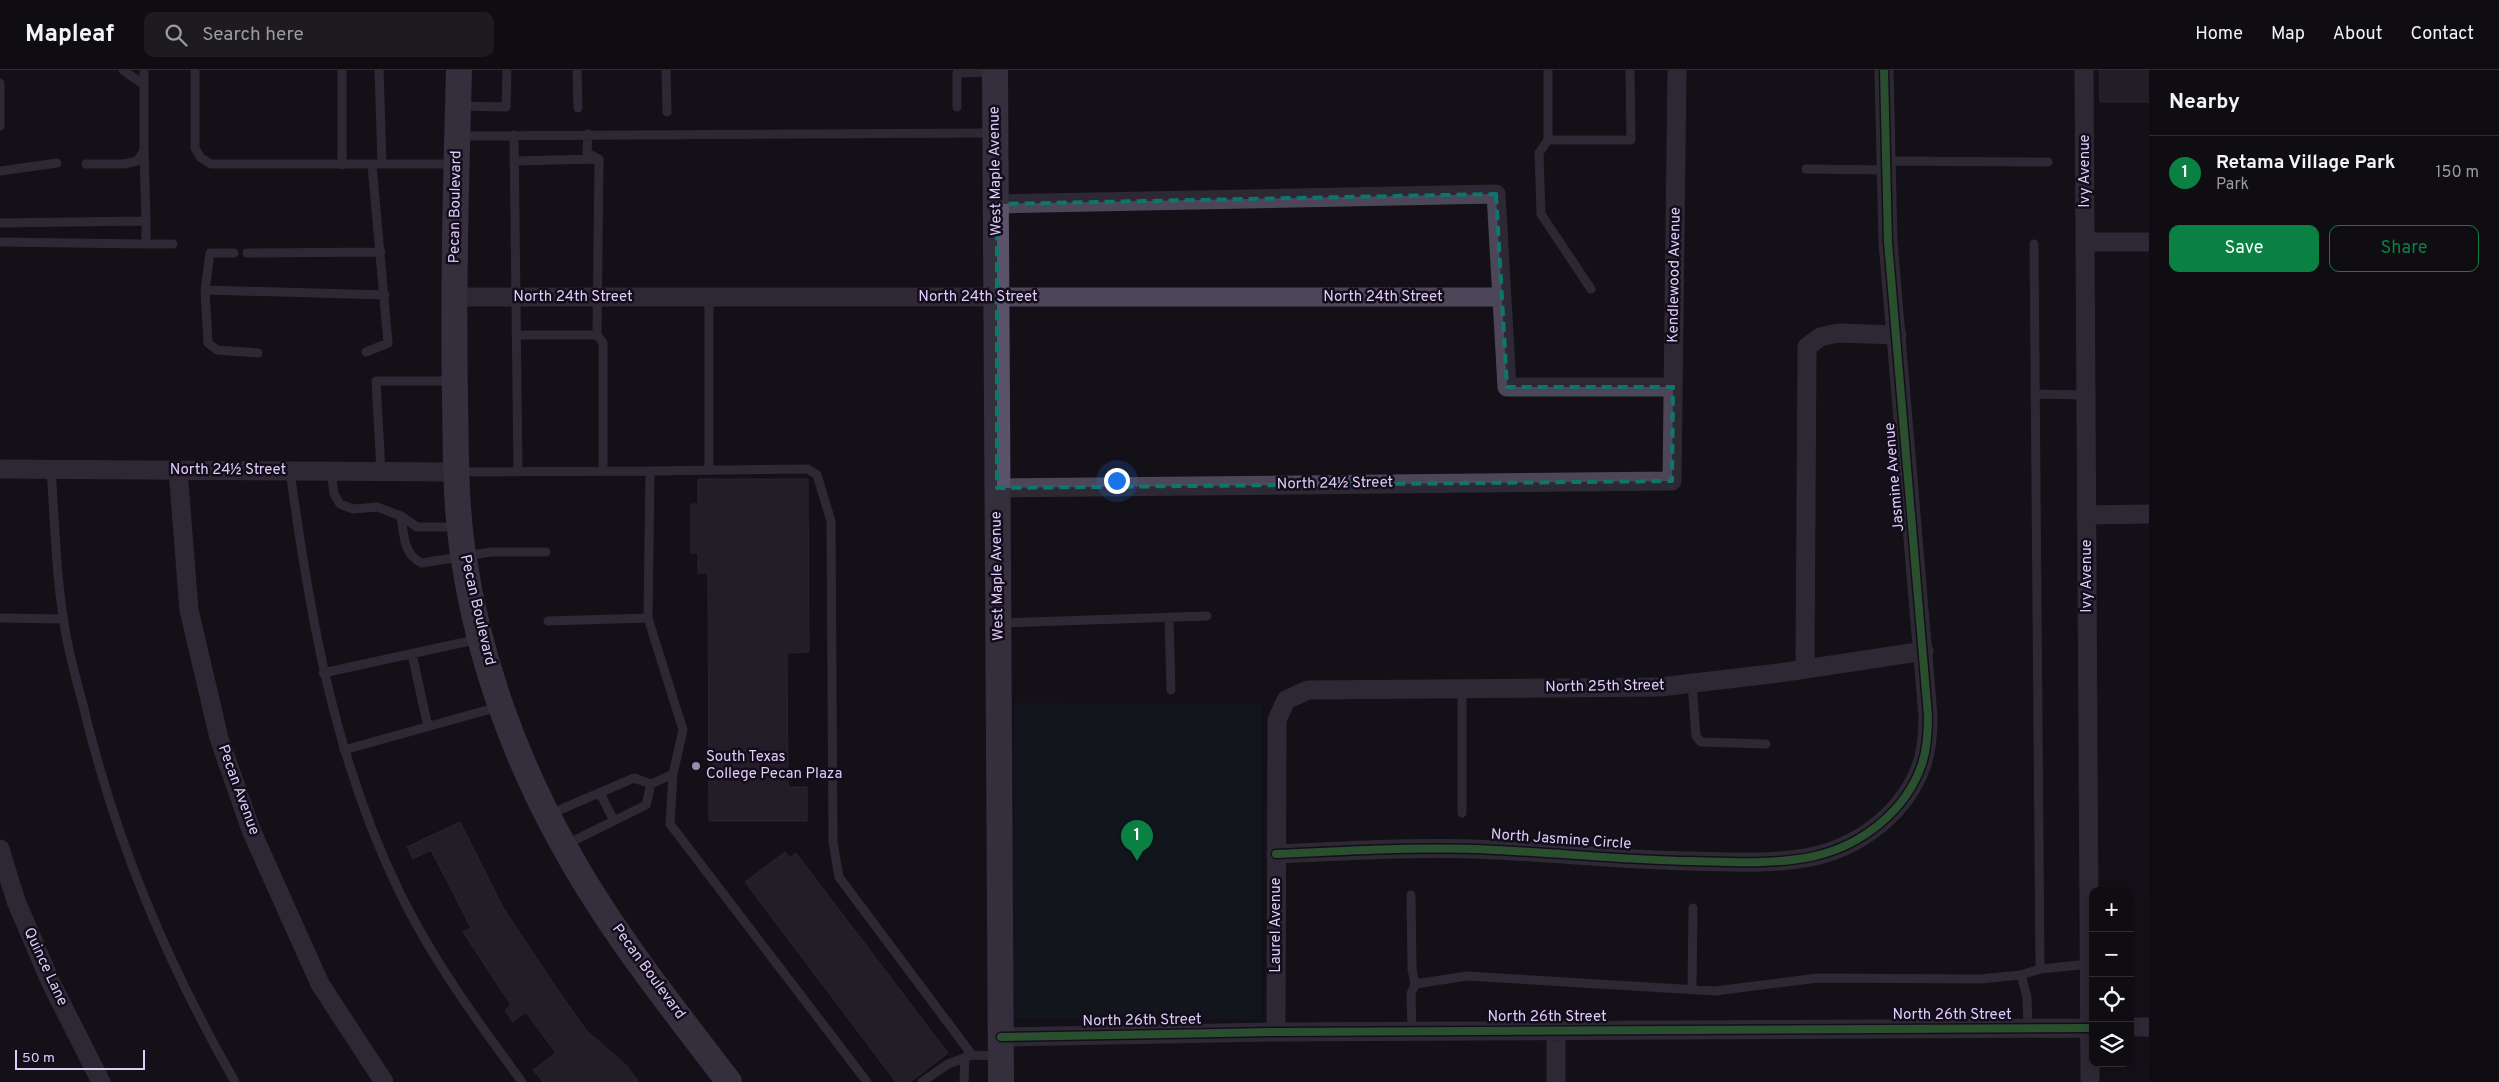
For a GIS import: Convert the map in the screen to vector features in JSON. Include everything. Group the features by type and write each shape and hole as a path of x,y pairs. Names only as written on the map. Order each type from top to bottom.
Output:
{"main road":[{"name":"Pecan Boulevard","path":"459,70 454,297 457,472 463,557 481,639 502,706 521,756 564,846 637,959 729,1082"},
{"name":"West Maple Avenue","path":"995,71 998,297 997,488 1001,1082"}],"street":[{"name":"Kendlewood Avenue","path":"1672,481 1677,70"},
{"name":"Jasmine Avenue","path":"1843,846 1882,823 1899,805 1922,764 1927,740 1928,716 1924,651 1888,242 1884,70"},
{"name":"Ivy Avenue","path":"2084,70 2090,932"},
{"path":"997,204 1496,194 1507,387 1673,387"},
{"path":"2085,242 2149,242"},
{"name":"North 24th Street","path":"454,297 1502,296"},
{"path":"1805,669 1807,347 1820,337 1838,333 1897,335"},
{"name":"North 24½ Street","path":"0,470 457,472"},
{"name":"Pecan Avenue","path":"178,470 189,610 218,738 251,830 320,984 384,1082"},
{"name":"North 24½ Street","path":"997,488 1672,481"},
{"path":"2086,514 2149,514"},
{"name":"North 25th Street","path":"1286,700 1308,690 1660,688 1924,651"},
{"name":"Laurel Avenue","path":"1276,1032 1276,720 1286,700"},
{"name":"North Jasmine Circle","path":"1276,854 1452,848 1665,861 1747,862 1813,856 1843,846"},
{"name":"Quince Lane","path":"0,849 24,920 51,984 101,1082"},
{"name":"Ivy Avenue","path":"2090,977 2092,1022"},
{"path":"2134,1027 2149,1027"},
{"name":"North 26th Street","path":"1001,1047 1276,1032 2089,1028"},
{"path":"1556,1030 1556,1082"},
{"name":"Ivy Avenue","path":"2090,1082 2091,1067"}],"lane":[{"path":"123,70 144,85"},
{"path":"144,70 146,244"},
{"path":"195,70 195,148 201,158 211,164 457,164"},
{"path":"342,70 342,165"},
{"path":"379,70 382,164"},
{"path":"458,106 506,107 507,70"},
{"path":"577,70 578,108"},
{"path":"666,70 667,112"},
{"path":"1548,70 1548,140 1539,153 1541,214 1590,288"},
{"path":"1548,140 1631,140 1630,70"},
{"path":"957,106 957,73 995,71"},
{"path":"0,83 0,126"},
{"path":"458,136 996,133"},
{"path":"588,134 587,153 599,159"},
{"path":"514,136 518,472"},
{"path":"86,164 124,164 137,161 144,151"},
{"path":"514,161 599,159"},
{"path":"599,159 598,335 603,343 603,471"},
{"path":"1806,169 2048,162"},
{"path":"0,171 57,164"},
{"path":"366,352 388,343 372,165"},
{"path":"0,223 146,221"},
{"path":"0,242 173,244"},
{"path":"2034,244 2040,968"},
{"path":"247,253 381,252"},
{"path":"234,253 210,253 205,290 208,343 217,350 258,353"},
{"path":"205,290 385,295"},
{"path":"708,470 709,297"},
{"path":"516,335 598,335"},
{"path":"381,472 376,381 455,381"},
{"path":"2035,394 2086,395"},
{"path":"457,472 808,469 817,475 831,521 833,842 839,877 968,1056 964,1082"},
{"path":"51,470 64,619 89,733 113,817 138,885 190,999 235,1082"},
{"path":"290,471 313,627 323,673 344,750 368,818 399,891 428,944 452,982 522,1082"},
{"path":"331,471 334,494 340,504 353,509 376,507 401,516 417,528 460,527"},
{"path":"650,471 648,618 683,730 673,774 670,824 867,1082"},
{"path":"401,516 406,547 414,560 422,563 491,552 546,552"},
{"path":"999,624 1207,616"},
{"path":"0,618 64,619"},
{"path":"548,621 648,618"},
{"path":"1169,618 1171,690"},
{"path":"323,673 481,639"},
{"path":"412,654 428,727"},
{"path":"1692,684 1696,736 1701,742 1766,744"},
{"path":"1462,689 1462,813"},
{"path":"344,750 502,706"},
{"path":"548,815 634,778 652,784 673,774"},
{"path":"564,846 646,805 652,784"},
{"path":"600,793 614,821"},
{"path":"1411,895 1412,969 1415,984 1411,994 1412,1032"},
{"path":"1692,990 1693,908"},
{"path":"1415,984 1467,976 1692,990 1746,989 1791,980 1818,978 1950,979 2021,975 2040,968 2089,964"},
{"path":"2021,975 2027,997 2028,1028"},
{"path":"922,1082 948,1064 968,1056 1001,1047"}],"highlighted area":[{"path":"1496,194 1507,387 1673,387 1672,481 997,488 997,204"}],"shaded area":[{"path":"1014,703 1261,704 1261,1019 1014,1018"}],"building":[{"path":"2099,70 2149,70 2149,102 2100,102"},
{"path":"698,479 808,479 809,652 787,653 788,787 807,787 807,821 709,821 708,573 698,573 698,553 691,553 691,504 698,504"},
{"path":"460,822 504,909 558,990 586,1030 626,1065 639,1082 543,1082 533,1070 556,1053 526,1012 513,1022 505,1010 511,1005 463,932 471,928 431,850 413,859 407,847"},
{"path":"785,852 790,858 796,853 948,1053 910,1082 896,1082 745,882"}],"cycle path":[{"path":"1276,854 1386,849 1440,849 1495,850 1666,860 1784,861 1815,856 1849,844 1880,824 1905,797 1915,781 1924,758 1928,716 1888,242 1884,70"},
{"path":"1001,1037 1276,1032 2089,1028"}],"place":[{"name":"South Texas College Pecan Plaza","path":"696,766"},
{"name":"Retama Village Park","path":"1137,861"}]}
